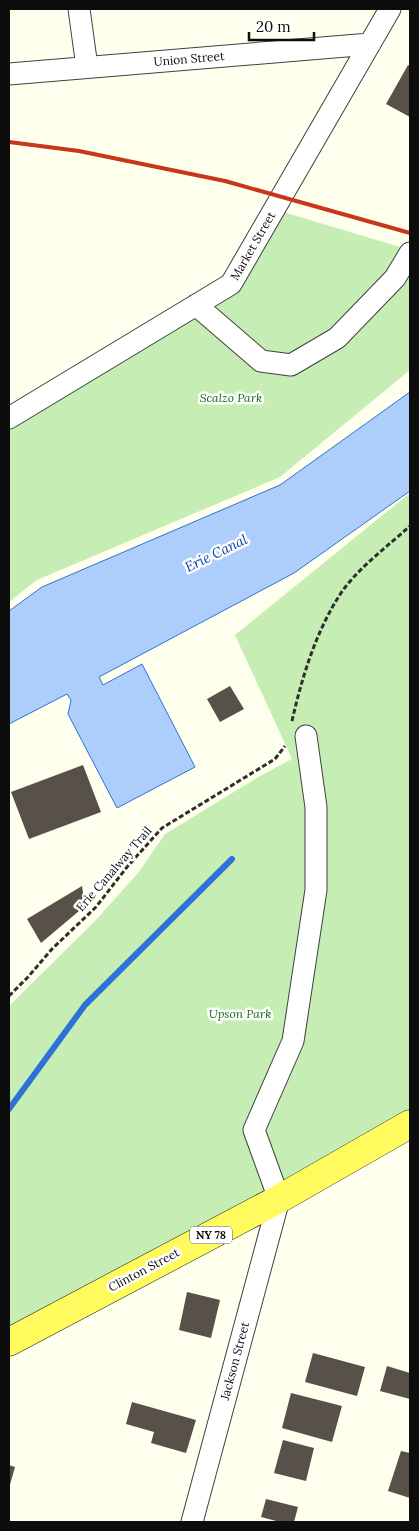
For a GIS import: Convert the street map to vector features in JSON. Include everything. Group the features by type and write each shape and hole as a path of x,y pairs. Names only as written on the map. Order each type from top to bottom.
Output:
{"main road":[{"name":"Clinton Street","path":"9,1342 279,1199 410,1124"}],"street":[{"path":"79,9 87,67"},
{"name":"Market Street","path":"9,418 231,284 390,9"},
{"name":"Union Street","path":"9,74 370,44"},
{"path":"196,304 261,361 291,365 337,338 395,278 410,253"},
{"path":"279,1199 254,1130 293,1041 316,890 316,808 298,731"},
{"name":"Jackson Street","path":"192,1522 279,1199"}],"path":[{"path":"298,731 299,688 316,641 342,592 364,568 410,526"},
{"name":"Erie Canalway Trail","path":"9,996 52,949 96,907 127,867 162,828 275,759 283,752 286,744"}],"green space":[{"name":"Scalzo Park","path":"280,211 410,250 410,370 280,477 37,580 9,602 9,422 236,289"},
{"name":"Upson Park","path":"410,493 410,1114 9,1338 9,1006 95,921 138,873 165,834 260,776 292,759 235,635"}],"water":[{"name":"Erie Canal","path":"410,392 410,491 294,573 99,677 103,685 142,664 195,767 117,808 68,714 71,700 67,694 9,724 9,611 42,587 280,485"}],"building":[{"path":"408,65 410,66 410,117 386,104"},
{"path":"230,686 244,709 220,722 207,699"},
{"path":"83,765 101,812 29,839 11,792"},
{"path":"82,886 85,906 41,943 27,919"},
{"path":"187,1292 220,1300 211,1338 179,1330"},
{"path":"313,1353 365,1367 357,1396 305,1382"},
{"path":"387,1366 410,1373 410,1399 380,1391"},
{"path":"291,1393 342,1406 332,1442 282,1428"},
{"path":"132,1402 196,1420 186,1453 151,1443 154,1432 126,1424"},
{"path":"283,1440 314,1448 306,1481 274,1473"},
{"path":"401,1451 410,1453 410,1498 388,1491"},
{"path":"9,1465 15,1467 9,1488"},
{"path":"266,1499 298,1507 294,1522 280,1522 261,1517"}],"waterway":[{"path":"9,1109 85,1005 232,859"}],"railway":[{"path":"9,142 79,151 225,181 410,233"}]}
